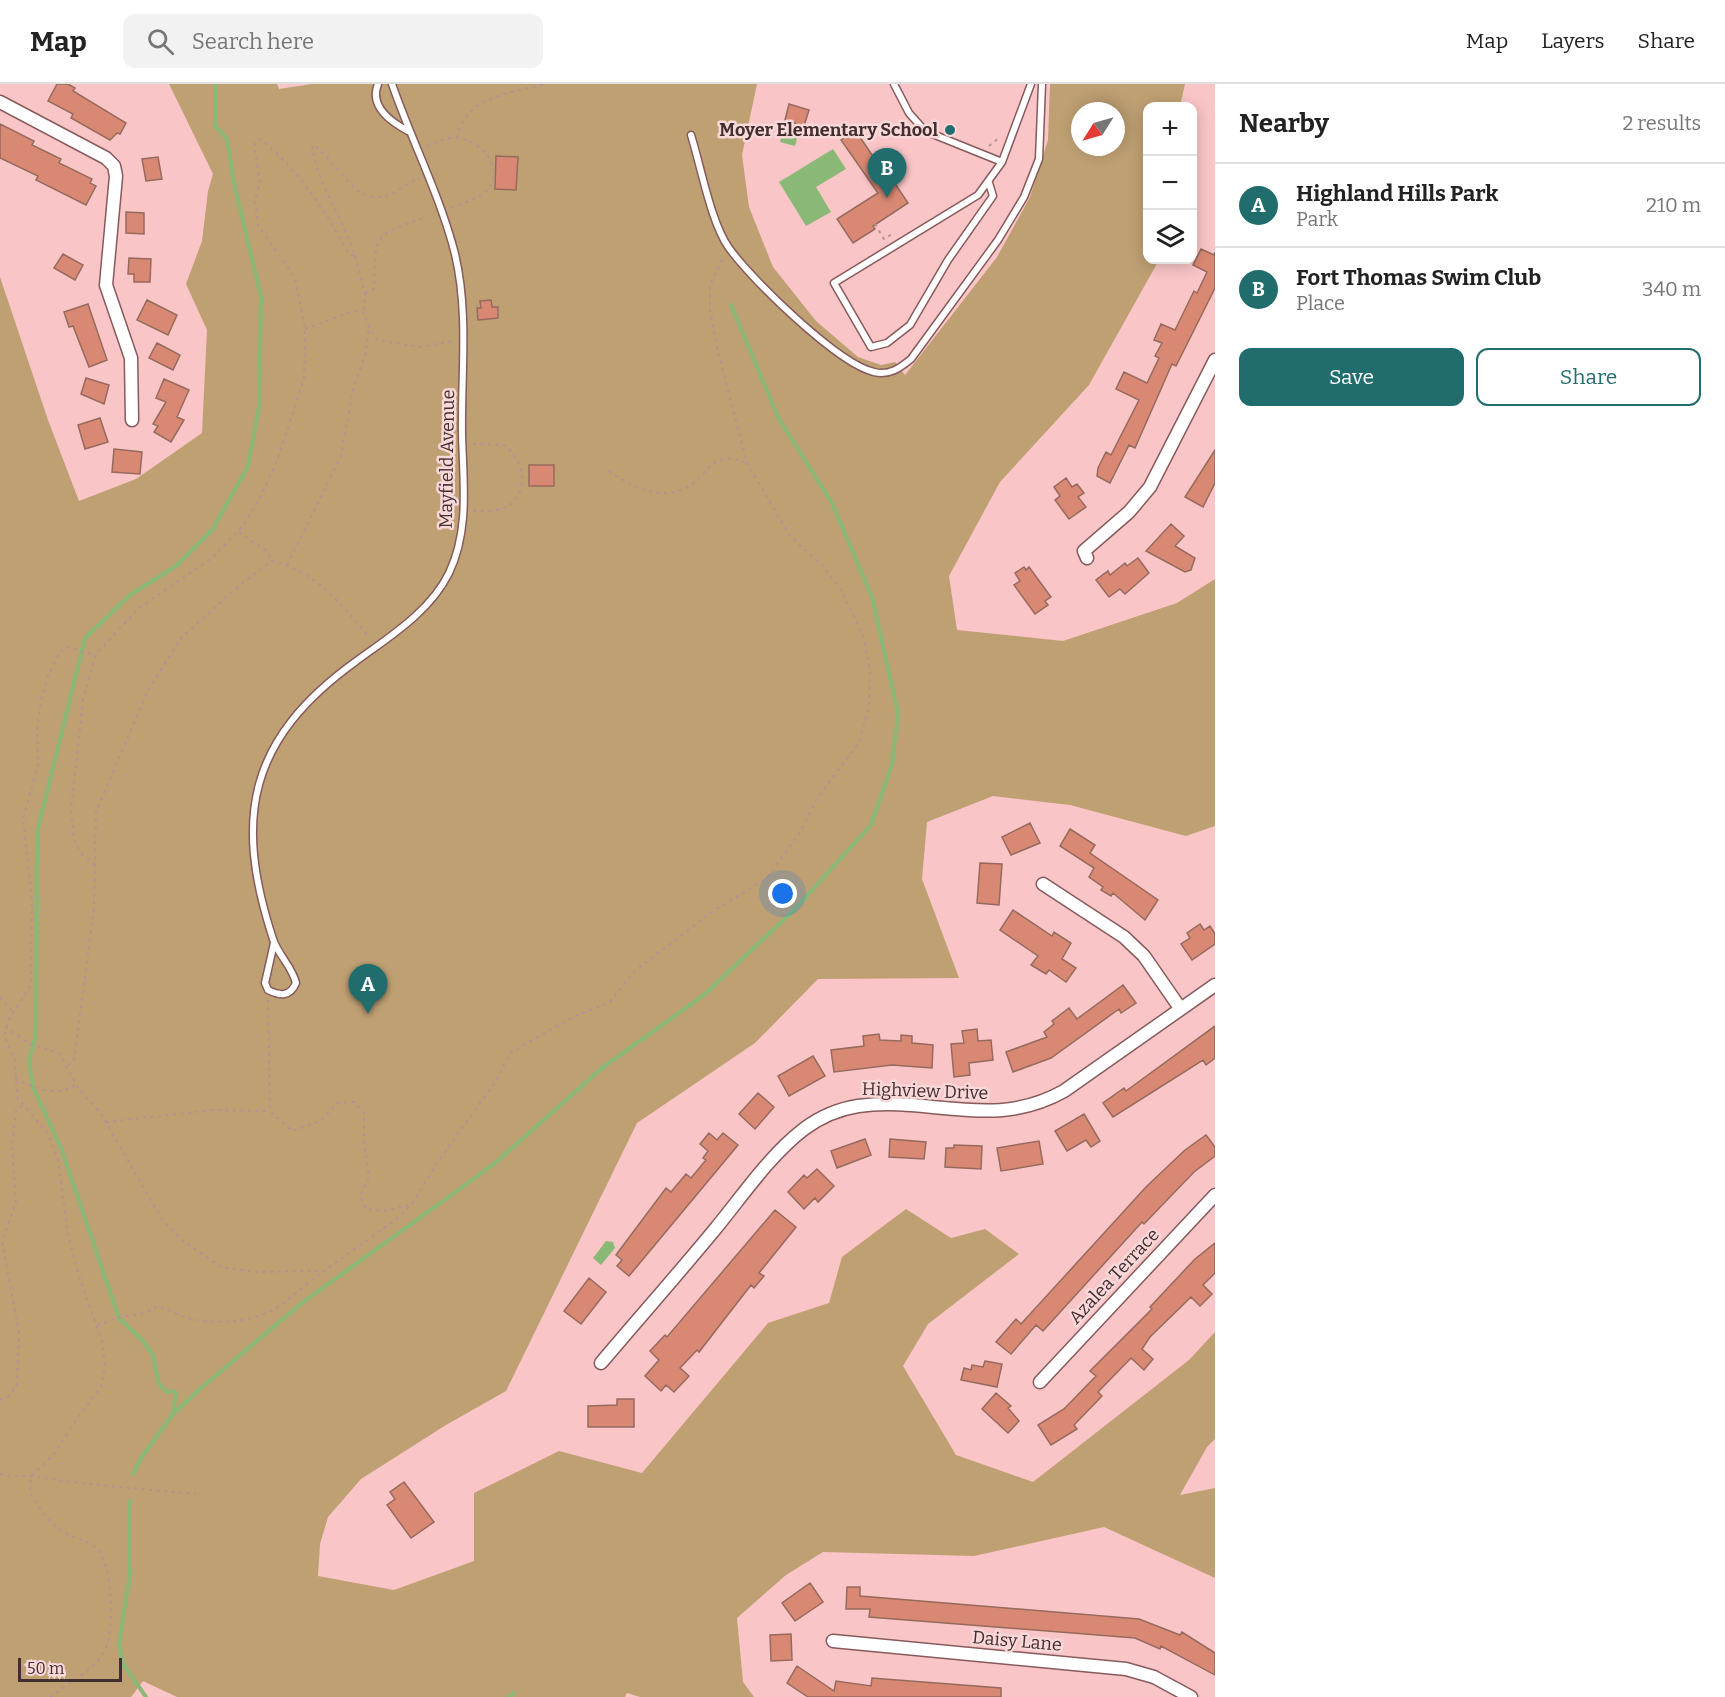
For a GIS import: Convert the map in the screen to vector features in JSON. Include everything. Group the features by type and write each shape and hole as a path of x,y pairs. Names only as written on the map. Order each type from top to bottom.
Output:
{"street":[{"path":"0,102 106,158 114,166 116,176 106,285 131,358 132,420"},
{"path":"1087,558 1084,551 1129,512 1150,487 1215,360"},
{"path":"1043,884 1124,936 1144,956 1180,1008"},
{"name":"Highview Drive","path":"601,1363 767,1166 811,1124 835,1112 870,1105 982,1111 1016,1110 1029,1106 1064,1090 1215,985"},
{"name":"Azalea Terrace","path":"1040,1382 1215,1195"},
{"name":"Daisy Lane","path":"833,1641 1126,1669 1154,1677 1191,1697"}],"lane":[{"path":"378,84 375,98 380,108 395,124 409,131"},
{"name":"Mayfield Avenue","path":"274,943 265,977 268,990 284,995 289,993 296,983 290,967 274,943 257,880 253,849 254,809 266,764 281,734 302,706 327,682 412,618 438,591 456,553 464,511 464,316 455,256 392,84"},
{"path":"894,84 909,113 926,131 1002,162"},
{"path":"989,183 993,196 948,260 910,325 887,343 871,347 834,283 978,195 989,183 1002,162 1031,84"},
{"path":"692,135 718,228 729,248 765,287 828,347 873,372 895,371 911,359 998,240 1024,197 1039,159 1042,84"}],"path":[{"path":"457,138 460,123 470,111 484,101 546,84"},
{"path":"980,147 992,146 1000,137"},
{"path":"416,150 449,138 457,138 469,141 489,157 493,164 493,179 486,191 448,209"},
{"path":"95,865 81,853 74,838 71,810 82,700 96,654 139,608 213,557 238,531 262,494 278,458 304,379 305,329 295,278 258,225 255,199 260,183 254,145 260,139 274,150 326,212 349,254 355,256"},
{"path":"425,175 385,196 369,196 357,191 324,151 312,146 314,163 349,236 365,293 364,313 377,340 420,347 463,338"},
{"path":"365,293 374,289 376,244 382,235 423,218"},
{"path":"875,224 884,239 892,234 894,236 885,242"},
{"path":"97,1325 123,1316 148,1313 157,1306 171,1309 190,1319 235,1321 267,1313 398,1218 411,1205 436,1163 493,1085 511,1052 575,1016 609,1003 635,971 709,914 767,878 801,831 817,798 859,743 869,706 870,670 863,635 841,590 823,567 790,536 747,463 718,352 710,310 710,285 729,248"},
{"path":"305,329 353,311 364,313"},
{"path":"287,565 341,456 353,389 365,356 369,327"},
{"path":"463,444 504,445 515,456 523,473 521,487 511,503 497,509 464,511"},
{"path":"609,471 622,481 663,495 681,491 697,480 711,463 726,458 747,463"},
{"path":"238,531 268,552 272,561"},
{"path":"272,561 287,565 318,581 376,646"},
{"path":"68,1065 74,1060 79,1032 94,908 96,812 147,692 182,637 240,585 272,561"},
{"path":"50,1697 91,1668 105,1650 110,1629 111,1599 106,1563 97,1549 58,1529 30,1493 32,1476 54,1454 101,1387 106,1355 78,1273 68,1235 58,1160 48,1134 22,1106 17,1097 15,1060 4,1036 5,1027 31,985 32,899 23,819 38,764 38,717 48,676 60,651 70,647 85,653 96,654"},
{"path":"268,990 270,1111"},
{"path":"0,997 14,1013"},
{"path":"5,1027 30,1044 59,1053 68,1065 76,1084 106,1122 164,1221 201,1255 221,1267 258,1272 324,1271"},
{"path":"15,1079 50,1090 69,1090 76,1084"},
{"path":"106,1122 213,1110 270,1111 292,1131 321,1121 337,1103 354,1102 364,1113 364,1141 369,1177 360,1196 366,1209 382,1211 411,1205"},
{"path":"0,1400 8,1397 17,1385 19,1333 2,1241 16,1203 12,1145 16,1111 22,1106"},
{"path":"0,1474 19,1478 32,1476 196,1494"}],"shaded area":[{"path":"169,84 277,84 279,89 312,84 757,84 742,155 749,207 773,267 816,321 858,357 881,365 895,362 905,375 997,257 1030,197 1048,140 1050,84 1185,84 1181,102 1143,102 1143,264 1157,264 1089,385 1000,482 949,576 957,630 1063,641 1177,603 1215,579 1215,826 1186,836 1070,805 993,796 927,822 922,879 959,978 818,979 755,1043 637,1123 506,1391 446,1425 361,1479 328,1517 320,1544 318,1576 394,1590 474,1561 474,1493 559,1451 642,1473 768,1323 829,1303 842,1257 906,1209 951,1238 985,1229 1019,1254 928,1324 903,1366 956,1455 1033,1482 1189,1360 1215,1332 1215,1439 1207,1447 1180,1495 1215,1488 1215,1578 1104,1527 974,1556 823,1552 786,1575 737,1618 743,1682 754,1697 640,1697 627,1693 625,1697 177,1697 143,1681 131,1697 0,1697 0,277 48,420 79,501 136,479 202,433 207,330 186,284 202,241 208,191 213,174"},
{"path":"784,126 799,131 795,146 780,142"},
{"path":"833,149 846,169 816,187 831,212 806,226 779,182"},
{"path":"606,1241 613,1242 615,1248 601,1265 593,1258"}],"building":[{"path":"57,84 68,84 75,88 73,91 126,123 120,134 117,133 110,140 71,118 73,114 48,101"},
{"path":"789,104 809,110 804,126 785,120"},
{"path":"0,124 34,141 32,145 61,159 59,163 92,179 90,183 96,186 86,205 36,180 38,176 0,158"},
{"path":"855,130 879,165 882,164 908,203 873,226 875,229 853,243 837,219 878,193 841,140"},
{"path":"496,156 518,157 516,190 495,189"},
{"path":"158,157 162,179 146,181 142,159"},
{"path":"126,212 144,213 144,234 126,233"},
{"path":"1201,249 1214,255 1215,252 1215,288 1176,366 1172,364 1135,448 1129,445 1110,483 1097,476 1098,468 1106,452 1111,455 1139,400 1116,389 1124,372 1147,383 1159,358 1155,356 1162,343 1154,340 1161,324 1175,330 1194,291 1197,293 1207,272 1193,265 1197,264 1197,257"},
{"path":"63,254 83,265 75,280 54,268"},
{"path":"129,258 151,259 150,282 134,282 134,274 128,274"},
{"path":"147,300 177,315 168,335 137,320"},
{"path":"491,300 492,307 498,307 498,318 478,320 477,308 481,308 480,301"},
{"path":"88,304 107,360 89,367 73,326 69,327 64,312"},
{"path":"157,343 180,355 173,370 149,358"},
{"path":"86,378 109,385 104,404 81,394"},
{"path":"164,379 189,390 177,417 184,420 171,442 154,432 158,426 153,424 166,402 156,398"},
{"path":"100,418 108,442 85,449 78,425"},
{"path":"114,449 142,452 140,474 112,472"},
{"path":"1215,450 1215,483 1203,507 1185,497"},
{"path":"529,465 554,465 554,486 529,486"},
{"path":"1066,478 1072,487 1077,484 1084,493 1078,497 1086,507 1069,519 1055,500 1060,496 1054,487"},
{"path":"1171,524 1184,536 1175,546 1195,558 1191,570 1185,572 1146,551"},
{"path":"1138,558 1149,573 1125,594 1120,589 1109,597 1096,580 1108,571 1110,575 1125,563 1127,566"},
{"path":"1024,567 1026,570 1029,567 1051,597 1045,601 1048,605 1035,614 1014,585 1020,581 1015,573"},
{"path":"1030,823 1040,843 1011,855 1002,837"},
{"path":"1070,829 1095,845 1090,853 1158,900 1145,920 1113,893 1111,896 1101,890 1103,887 1089,877 1094,868 1060,846"},
{"path":"980,863 1002,864 999,905 977,903"},
{"path":"1013,910 1052,936 1054,932 1071,943 1062,959 1076,968 1066,982 1049,970 1046,974 1031,965 1038,956 1000,930"},
{"path":"1200,924 1204,930 1210,926 1215,934 1215,944 1192,960 1181,944 1190,938 1187,933"},
{"path":"1123,985 1136,1003 1121,1013 1119,1009 1051,1058 1013,1072 1006,1052 1047,1037 1044,1032 1054,1024 1052,1021 1069,1008 1077,1019"},
{"path":"1215,1026 1215,1058 1206,1065 1203,1060 1113,1117 1103,1103 1124,1088 1126,1091"},
{"path":"977,1029 978,1041 991,1040 993,1060 969,1063 970,1075 954,1077 951,1044 964,1043 962,1031"},
{"path":"879,1034 880,1040 901,1041 901,1035 912,1036 912,1043 933,1045 932,1068 892,1065 834,1072 831,1050 864,1046 863,1036"},
{"path":"813,1056 825,1076 789,1096 778,1076"},
{"path":"758,1093 774,1107 755,1129 739,1114"},
{"path":"1084,1114 1100,1141 1091,1147 1086,1140 1067,1151 1055,1131"},
{"path":"709,1133 717,1140 723,1133 738,1145 629,1276 617,1266 622,1260 616,1255 666,1188 671,1192 686,1174 691,1178 706,1160 703,1158 708,1151 700,1144"},
{"path":"1206,1135 1215,1147 1215,1156 1194,1172 1144,1224 1142,1222 1043,1331 1036,1325 1011,1354 996,1342 1016,1319 1021,1324 1146,1187 1185,1150"},
{"path":"865,1139 871,1155 837,1168 831,1151"},
{"path":"890,1139 926,1142 924,1159 889,1157"},
{"path":"1039,1141 1043,1164 1001,1171 997,1148"},
{"path":"954,1145 982,1146 981,1169 945,1167 946,1148 954,1148"},
{"path":"817,1169 834,1186 818,1202 815,1198 804,1209 788,1192 804,1175 807,1178"},
{"path":"775,1210 796,1227 759,1273 764,1276 754,1288 751,1285 699,1352 697,1350 680,1368 689,1376 674,1392 666,1385 661,1391 645,1376 659,1360 650,1351 665,1335 667,1337"},
{"path":"1215,1243 1215,1273 1203,1285 1212,1294 1200,1306 1191,1297 1150,1337 1142,1349 1153,1359 1144,1370 1131,1358 1098,1392 1102,1396 1074,1425 1077,1429 1051,1445 1038,1425 1064,1409 1096,1376 1090,1371 1152,1309 1150,1307 1195,1259"},
{"path":"589,1278 606,1292 581,1324 564,1311"},
{"path":"985,1361 1002,1364 997,1387 961,1380 964,1368 971,1370 972,1365 983,1367"},
{"path":"996,1393 1011,1406 1008,1408 1019,1421 1008,1433 982,1409"},
{"path":"617,1399 634,1399 634,1427 588,1427 588,1406 617,1405"},
{"path":"404,1482 434,1522 411,1538 387,1505 395,1499 390,1492"},
{"path":"810,1583 823,1602 795,1621 782,1603"},
{"path":"847,1587 860,1587 860,1596 1139,1619 1180,1635 1182,1632 1215,1653 1215,1675 1161,1646 1160,1649 1135,1638 869,1617 870,1609 846,1609"},
{"path":"791,1634 792,1660 771,1661 770,1635"},
{"path":"797,1666 834,1691 836,1681 871,1686 872,1678 1001,1688 1001,1697 808,1697 787,1683"}],"waterway":[{"path":"173,1414 176,1394 174,1391 167,1392 159,1384 153,1355 143,1341 119,1318 61,1148 33,1087 29,1060 36,1036 37,833 85,638 130,595 176,566 213,529 248,466 259,407 261,297 234,183 227,139 215,126 215,84"},
{"path":"133,1474 143,1455 173,1414 201,1388 302,1303 494,1164 602,1068 704,995 794,910 871,825 892,764 898,713 872,597 832,503 779,419 731,305"},
{"path":"130,1501 130,1573 119,1645 123,1664 146,1697"},
{"path":"509,1697 514,1693"}],"place":[{"name":"Moyer Elementary School","path":"950,130"},
{"name":"Fort Thomas Swim Club","path":"887,198"},
{"name":"Highland Hills Park","path":"368,1014"}]}
